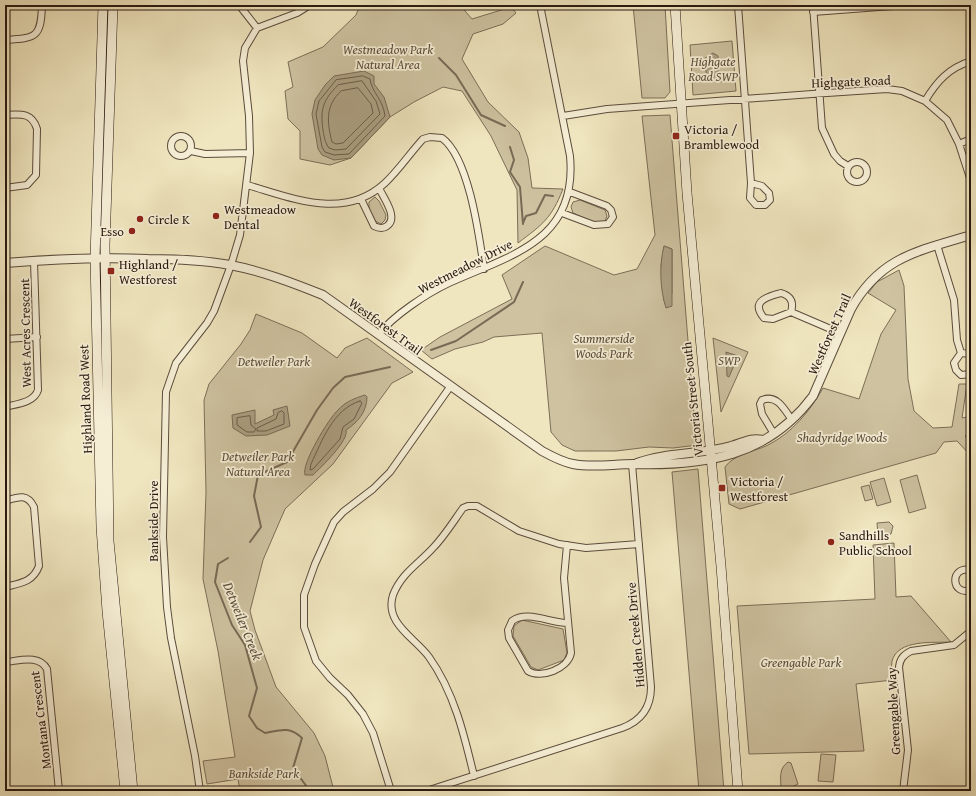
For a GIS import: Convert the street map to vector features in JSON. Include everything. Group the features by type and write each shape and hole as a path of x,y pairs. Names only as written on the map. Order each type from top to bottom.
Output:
{"main road":[{"name":"Highland Road West","path":"103,5 95,258 103,558 125,791"},
{"name":"Highland Road West","path":"113,5 105,258 109,541 133,791"},
{"name":"Victoria Street South","path":"675,5 699,338 711,456 738,791"}],"street":[{"path":"5,40 28,38 36,34 41,24 42,5"},
{"path":"239,5 257,28"},
{"path":"231,265 240,235 250,153 249,116 243,60 245,48 257,28 297,13 310,5"},
{"name":"Westmeadow Drive","path":"378,335 387,325 429,294 447,284 502,262 540,238 562,213 570,192 572,174 563,116 540,5"},
{"path":"738,5 751,183"},
{"path":"813,5 820,117 825,137 834,154 840,161 848,166"},
{"path":"813,12 906,5"},
{"path":"925,101 945,74 961,64 971,61"},
{"name":"Highgate Road","path":"563,116 607,109 819,93 887,89 902,91 925,101 946,120 959,144 971,181"},
{"path":"5,115 23,114 29,116 35,122 37,129 36,175 27,185 5,188"},
{"path":"247,185 316,204 341,204 361,198 379,188 423,139 435,136 446,141 460,161 466,176 484,269"},
{"path":"959,144 971,139"},
{"path":"191,151 205,154 250,153"},
{"path":"361,198 374,226 382,228 387,226 390,222 391,214 379,188"},
{"path":"562,213 594,225 602,226 608,224 613,217 607,206 570,192"},
{"name":"Westforest Trail","path":"5,263 95,258 180,259 231,265 291,282 323,296 542,451 557,459 572,464 596,466 632,464 654,457 711,456 754,438 763,440 774,434 792,420 813,396 840,333 858,296 875,277 898,259 971,234"},
{"path":"937,245 954,300 957,340 961,353"},
{"name":"West Acres Crescent","path":"5,407 30,400 37,393 37,337 34,261"},
{"name":"Bankside Drive","path":"200,791 195,756 171,638 167,607 163,537 164,419 166,392 176,363 210,317 231,265"},
{"path":"791,312 793,306 792,299 787,294 781,293 765,298 758,307 764,318 773,319 791,312 840,333"},
{"path":"5,339 37,337"},
{"path":"961,353 971,354"},
{"path":"961,353 955,359 956,370 961,374 971,374"},
{"path":"391,791 373,733 363,714 348,695 330,678 316,661 304,627 304,595 315,564 334,522 343,512 373,489 390,472 450,387"},
{"path":"774,434 762,414 760,404 762,400 772,398 776,400 792,420"},
{"name":"Hidden Creek Drive","path":"426,791 622,728 633,724 643,714 651,694 632,464"},
{"path":"5,501 21,496 32,502 34,507 39,566 32,579 5,587"},
{"path":"474,776 461,724 451,697 430,658 395,619 392,610 394,594 406,573 432,549 463,508 468,506 481,507 495,518 519,531 567,545 586,548 639,544"},
{"path":"567,545 564,578 571,653 567,662 563,666 540,674 528,671 509,638 508,630 512,621 522,616 558,623 568,623"},
{"path":"971,570 962,570 955,579 959,589 965,592 971,590"},
{"name":"Greengable Way","path":"903,791 908,750 899,667 900,662 906,654 911,651 954,645 971,631"},
{"name":"Montana Crescent","path":"5,662 35,659 44,664 47,669 59,791"}],"green space":[{"name":"Westmeadow Park Natural Area","path":"360,5 463,5 465,11 472,19 511,7 516,13 503,24 473,34 462,59 488,102 519,132 528,158 532,188 563,189 559,199 545,220 534,231 518,243 517,190 491,136 462,91 443,87 414,102 390,117 351,158 330,165 300,159 300,131 288,119 285,91 293,87 288,62 323,47 356,15"},
{"path":"633,5 665,5 670,92 665,98 642,98"},
{"name":"Highgate Road SWP","path":"732,41 736,91 693,95 690,45"},
{"name":"Summerside Woods Park","path":"670,115 696,441 698,445 673,448 649,447 616,451 575,451 562,445 551,432 542,333 494,337 483,342 455,349 432,359 421,350 440,337 512,299 502,275 545,246 614,275 637,269 655,235 642,116","holes":["664,246 672,249 672,294 664,301 661,266"]},
{"path":"375,197 379,201 386,215 385,220 381,224 375,221 369,208 369,202"},
{"path":"580,200 605,210 607,216 605,221 598,224 573,213 571,207 573,202"},
{"name":"Shadyridge Woods","path":"899,270 904,286 908,379 914,411 933,428 952,427 959,384 967,384 962,418 971,416 971,434 965,436 971,443 971,456 957,441 944,442 936,453 740,509 729,504 725,467 729,463 739,456 768,445 793,428 812,405 823,388 859,399 881,334 896,310 868,293 877,282"},
{"name":"Detweiler Park Natural Area","path":"256,314 302,333 337,358 345,348 367,338 413,372 392,383 333,464 285,509 263,560 250,611 255,630 276,687 314,733 325,756 334,791 240,791 238,779 207,784 203,761 235,757 218,651 203,579 206,492 204,400 209,384 241,344 250,330"},
{"name":"SWP","path":"713,338 748,352 721,412"},
{"path":"698,469 724,791 699,791 672,472"},
{"path":"917,475 926,508 909,513 900,480"},
{"path":"884,478 891,502 877,506 870,482"},
{"path":"869,485 873,499 865,501 861,487"},
{"path":"889,522 893,526 891,534 878,535 877,523"},
{"name":"Greengable Park","path":"894,543 896,597 911,596 951,642 917,644 901,649 892,661 893,680 856,684 864,751 749,754 737,606 875,599 873,545"},
{"path":"522,620 563,629 567,653 564,660 538,670 531,667 513,636 514,626"},
{"path":"821,754 836,755 833,782 818,781"},
{"path":"788,762 791,763 798,784 792,787 789,791 781,789 781,771"}],"water":[{"path":"713,53 718,56 718,73 723,82 709,78 707,75 705,58"},
{"path":"364,71 374,76 374,84 384,97 390,117 351,158 334,160 322,155 318,149 312,114 315,100 325,85 334,76"},
{"path":"664,246 672,249 672,306 666,308 662,293 661,277 661,261"},
{"path":"726,352 738,356 729,377 727,376"},
{"path":"365,395 367,397 367,402 361,416 346,430 346,435 339,447 313,475 305,475 307,461 311,452 334,415 347,403"},
{"path":"287,406 290,426 267,435 246,436 233,428 232,415 255,410 255,424 274,415 273,410"}],"waterway":[{"path":"439,58 456,75 481,115 505,126"},
{"path":"510,147 514,160 510,172 520,187 523,224"},
{"name":"Detweiler Creek","path":"523,223 526,216 536,213 545,195 553,196"},
{"name":"Detweiler Creek","path":"431,350 456,341 514,302 523,282"},
{"name":"Detweiler Creek","path":"250,542 261,527 254,496 258,475 287,462 317,410 333,388 345,377 390,367"},
{"name":"Detweiler Creek","path":"228,558 218,564 215,582 232,625 245,645 257,688 249,716 257,728 265,733 289,730 302,738 293,768 310,791"}],"place":[{"name":"Victoria / Bramblewood","path":"676,136"},
{"name":"Westmeadow Dental","path":"216,216"},
{"name":"Circle K","path":"140,219"},
{"name":"Esso","path":"132,231"},
{"name":"Highland / Westforest","path":"111,271"},
{"name":"Victoria / Westforest","path":"722,488"},
{"name":"Sandhills Public School","path":"831,542"}],"park label":[{"name":"Detweiler Park","path":"274,361"},
{"name":"Bankside Park","path":"264,773"}]}
